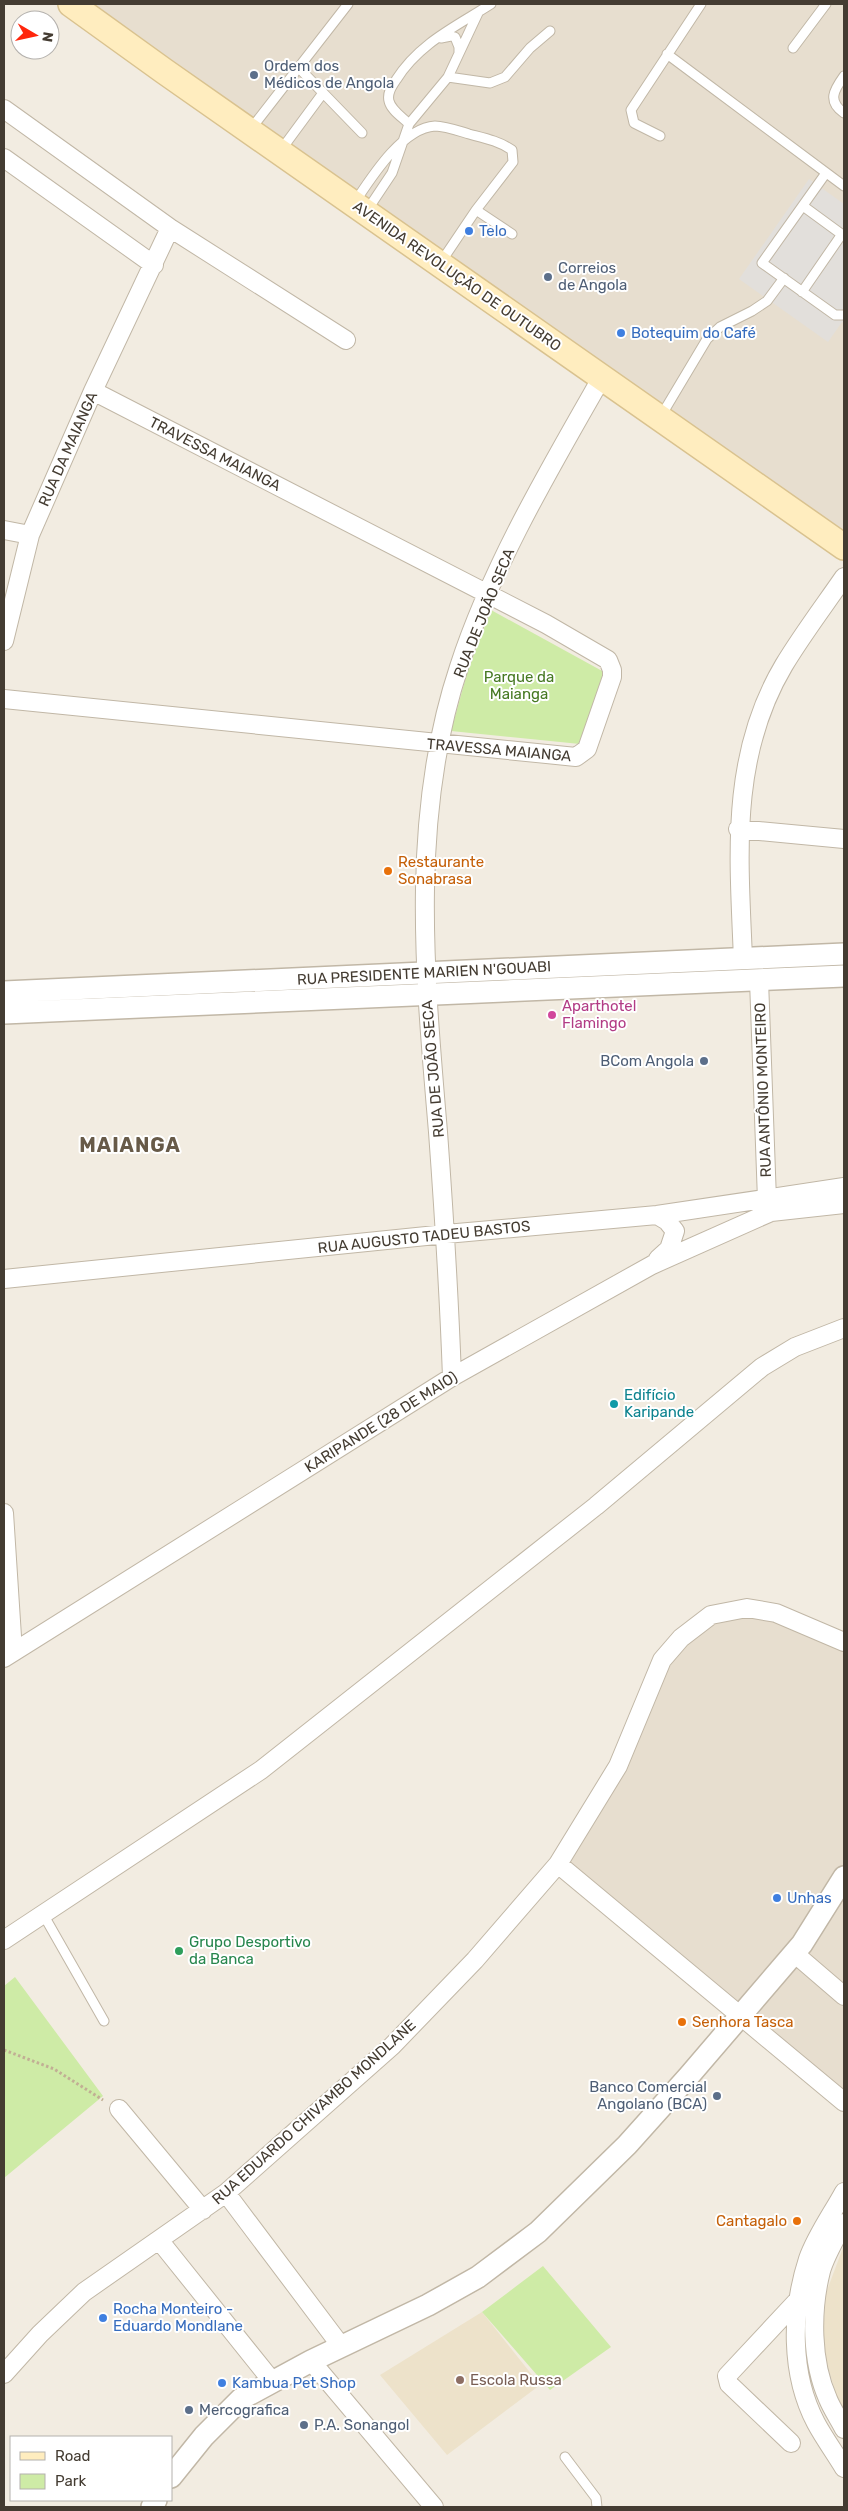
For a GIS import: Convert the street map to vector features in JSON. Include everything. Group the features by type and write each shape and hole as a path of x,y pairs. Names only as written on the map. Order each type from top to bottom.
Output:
{"main road":[{"name":"AVENIDA REVOLUÇÃO DE OUTUBRO","path":"72,4 279,152 844,547"}],"street":[{"path":"4,109 170,228 346,340"},
{"path":"4,158 154,265"},
{"name":"RUA DA MAIANGA","path":"4,642 30,535 93,391 170,228"},
{"name":"RUA DE JOÃO SECA","path":"452,1377 446,1234 426,973 424,856 439,745 458,667 488,594 540,486 602,377"},
{"name":"TRAVESSA MAIANGA","path":"4,699 567,758 582,755 587,749 612,677 611,665 602,655 488,594 93,391"},
{"path":"4,530 30,535"},
{"path":"743,959 738,829 743,784 753,738 763,710 783,666 844,577"},
{"path":"738,829 844,839"},
{"name":"RUA PRESIDENTE MARIEN N'GOUABI","path":"4,992 844,954"},
{"name":"RUA PRESIDENTE MARIEN N'GOUABI","path":"4,1014 844,976"},
{"name":"RUA ANTÔNIO MONTEIRO","path":"759,980 769,1206"},
{"name":"RUA AUGUSTO TADEU BASTOS","path":"769,1206 844,1187"},
{"name":"RUA AUGUSTO TADEU BASTOS","path":"4,1279 446,1234 657,1215 769,1206 844,1204"},
{"name":"KARIPANDE (28 DE MAIO)","path":"8,1655 452,1377 652,1265 769,1206"},
{"path":"652,1265 669,1249 676,1231 668,1220 657,1215"},
{"path":"4,1940 260,1770 588,1512 762,1367 795,1347 844,1328"},
{"path":"4,1513 8,1655"},
{"name":"RUA EDUARDO CHIVAMBO MONDLANE","path":"5,2367 84,2292 226,2193 392,2046 475,1960 558,1864 618,1766 662,1660 681,1638 712,1615 747,1608 776,1612 844,1642"},
{"path":"558,1864 741,2014 844,2102"},
{"path":"172,2476 204,2436 241,2399 272,2381 420,2309 461,2286 538,2232 627,2145 794,1953 830,1902 844,1877"},
{"path":"794,1953 844,1996"},
{"path":"119,2109 203,2210"},
{"path":"844,2192 808,2258 797,2300 796,2330 798,2363 804,2394 816,2422 844,2468"},
{"path":"226,2193 341,2346"},
{"path":"844,2223 822,2270 816,2299 815,2327 818,2368 827,2398 844,2429"},
{"path":"160,2240 272,2381"},
{"path":"790,2443 729,2384 727,2376 797,2300"},
{"path":"796,2330 815,2327"},
{"path":"311,2361 434,2507"}],"lane":[{"path":"250,131 348,4"},
{"path":"409,124 391,106 389,93 411,58 457,23 478,13 491,4"},
{"path":"660,136 634,123 631,110 701,4"},
{"path":"793,48 826,4"},
{"path":"360,208 392,173 409,124 448,77 478,13"},
{"path":"448,77 490,83 504,77 530,48 550,31"},
{"path":"436,40 451,36 455,38 459,47 458,58"},
{"path":"667,54 844,186"},
{"path":"298,67 362,134"},
{"path":"844,76 834,89 833,100 836,108 844,113"},
{"path":"279,152 322,93"},
{"path":"360,208 380,165 403,142 434,126 502,143 512,150 513,162 476,210 440,264"},
{"path":"826,173 762,263 835,315 844,314"},
{"path":"802,292 843,235 803,206"},
{"path":"476,210 512,234"},
{"path":"660,418 707,339 720,327 752,312 767,301 784,278"},
{"path":"43,1914 104,2021"},
{"path":"565,2457 596,2498 597,2507"}],"path":[{"path":"4,2050 54,2069 119,2109"}],"shaded area":[{"path":"71,4 844,4 844,547"},
{"path":"809,179 844,204 844,323 842,322 828,342 739,279"},
{"path":"747,1608 844,1642 844,2102 558,1864 681,1638"},
{"path":"844,2245 844,2410 836,2395 822,2345 826,2293"},
{"name":"Escola Russa","path":"482,2312 540,2385 447,2455 380,2375"}],"green space":[{"name":"Parque da Maianga","path":"491,610 604,672 580,744 451,731 468,670"},
{"path":"15,1977 103,2096 4,2178 4,1986"},
{"path":"543,2266 611,2347 550,2390 482,2312"}],"place":[{"name":"Ordem dos Médicos de Angola","path":"254,75"},
{"name":"Telo","path":"469,231"},
{"name":"Correios de Angola","path":"548,277"},
{"name":"Botequim do Café","path":"621,333"},
{"name":"Restaurante Sonabrasa","path":"388,871"},
{"name":"Aparthotel Flamingo","path":"552,1015"},
{"name":"BCom Angola","path":"704,1061"},
{"name":"Edifício Karipande","path":"614,1404"},
{"name":"Unhas","path":"777,1898"},
{"name":"Grupo Desportivo da Banca","path":"179,1951"},
{"name":"Senhora Tasca","path":"682,2022"},
{"name":"Banco Comercial Angolano (BCA)","path":"717,2096"},
{"name":"Cantagalo","path":"797,2221"},
{"name":"Rocha Monteiro - Eduardo Mondlane","path":"103,2318"},
{"name":"Escola Russa","path":"460,2380"},
{"name":"Kambua Pet Shop","path":"222,2383"},
{"name":"Mercografica","path":"189,2410"},
{"name":"P.A. Sonangol","path":"304,2425"}],"district":[{"name":"MAIANGA","path":"130,1145"}]}
